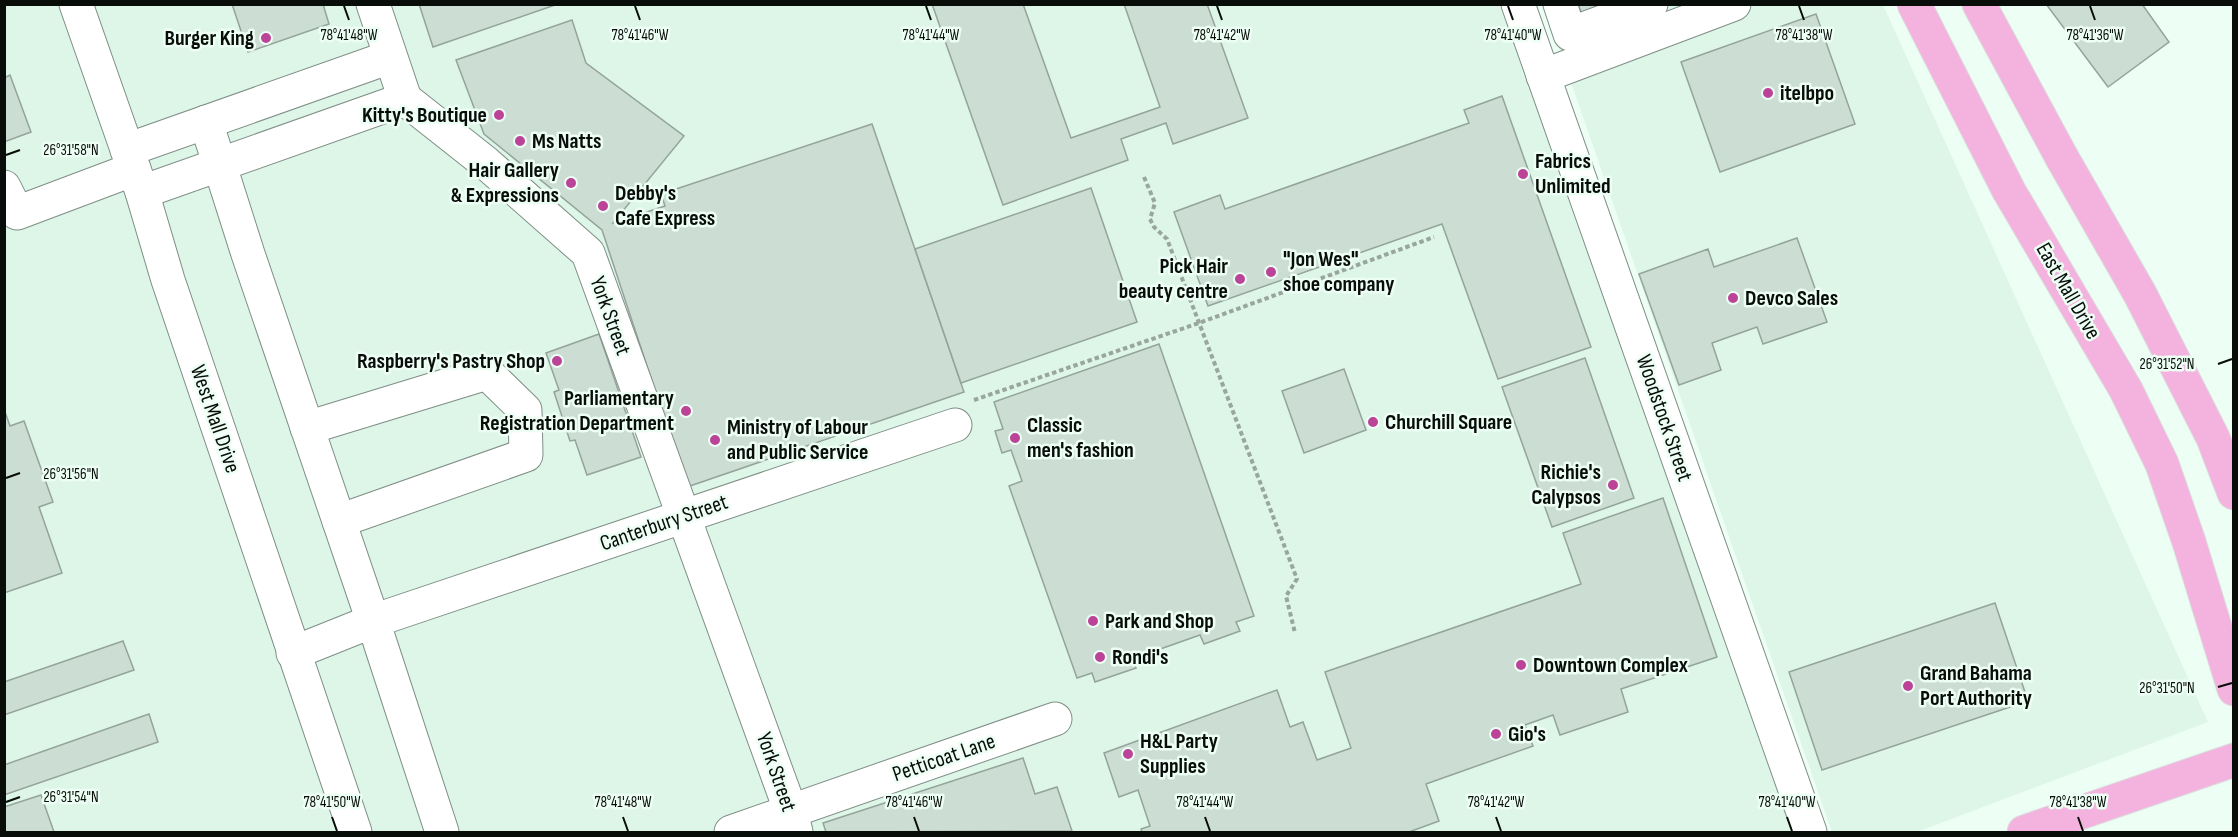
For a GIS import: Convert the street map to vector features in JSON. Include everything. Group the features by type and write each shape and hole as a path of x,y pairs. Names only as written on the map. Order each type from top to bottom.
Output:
{"main road":[{"name":"East Mall Drive","path":"1914,4 2009,191 2126,390 2162,464 2189,542 2234,689"},
{"path":"1979,4 2061,156 2140,294 2214,438 2234,493"},
{"path":"2024,832 2234,760"}],"street":[{"name":"West Mall Drive","path":"76,4 134,170 168,280 355,832"},
{"path":"134,170 220,164 405,99 373,4"},
{"name":"Woodstock Street","path":"1518,4 1810,832"},
{"path":"1560,4 1570,34 1651,4"},
{"path":"1543,76 1734,4"},
{"path":"4,187 16,213 134,170 206,122 390,57"},
{"name":"York Street","path":"405,99 486,163 588,253 793,822"},
{"path":"206,122 442,832"},
{"path":"307,428 487,373 525,410 526,455 339,521"},
{"name":"Canterbury Street","path":"293,653 373,621 955,425"},
{"name":"Petticoat Lane","path":"731,832 793,822 1055,719"}],"path":[{"path":"1144,177 1155,203 1150,219 1154,227 1167,239 1298,579 1286,596 1295,633"},
{"path":"955,425 976,398 1199,322 1434,237"}],"shaded area":[{"path":"5,4 1500,5 1799,832 5,832"},
{"path":"1544,5 1883,5 2208,722 1917,832 1832,832"}],"building":[{"name":"Burger King","path":"232,4 323,4 329,24 248,52"},
{"path":"419,4 558,4 433,47"},
{"path":"932,4 1023,4 1071,138 1160,107 1124,4 1207,4 1248,118 1173,144 1166,123 1121,139 1128,160 1003,205"},
{"path":"1578,4 1628,4 1584,20"},
{"path":"2046,4 2142,4 2169,42 2108,87"},
{"name":"itelbpo","path":"1816,14 1855,124 1720,172 1681,62"},
{"path":"572,20 586,63 684,136 613,223 665,206 661,194 872,124 964,392 687,487 602,230 484,134 456,60"},
{"path":"10,75 31,132 4,142 4,78"},
{"path":"1502,96 1591,347 1498,379 1442,224 1208,306 1174,212 1220,195 1225,209 1469,123 1464,110"},
{"path":"1091,188 1137,322 961,383 915,249"},
{"name":"Devco Sales","path":"1797,238 1827,322 1763,344 1757,327 1712,343 1721,370 1679,385 1639,274 1708,249 1714,267"},
{"path":"599,334 641,457 587,475 575,440 570,441 554,392 559,390 546,353"},
{"path":"1159,344 1254,616 1236,622 1240,631 1204,644 1200,635 1132,659 1136,668 1095,682 1092,673 1077,678 1009,486 1022,481 1011,450 1002,453 995,431 1003,429 994,402"},
{"path":"1585,358 1634,498 1552,527 1502,387"},
{"path":"1344,369 1366,430 1304,453 1282,391"},
{"path":"4,409 10,426 24,421 53,502 39,507 62,573 4,593"},
{"name":"Downtown Complex","path":"1663,498 1717,657 1621,689 1628,712 1560,735 1553,715 1525,725 1533,746 1426,784 1439,821 1409,832 1142,832 1141,829 1150,826 1138,790 1119,797 1104,753 1277,690 1290,727 1303,722 1317,760 1351,748 1325,672 1581,584 1563,533"},
{"name":"Grand Bahama Port Authority","path":"1995,603 2028,701 1822,770 1789,672"},
{"path":"123,641 134,670 4,715 4,682"},
{"path":"149,714 158,742 4,795 4,765"},
{"path":"1023,758 1035,794 1057,787 1072,831 826,832 823,823"},
{"path":"41,795 54,832 4,832 4,807"}],"place":[{"name":"Burger King","path":"266,38"},
{"name":"itelbpo","path":"1768,93"},
{"name":"Kitty's Boutique","path":"499,115"},
{"name":"Ms Natts","path":"520,141"},
{"name":"Fabrics Unlimited","path":"1523,174"},
{"name":"Hair Gallery & Expressions","path":"571,183"},
{"name":"Debby's Cafe Express","path":"603,206"},
{"name":"\"Jon Wes\" shoe company","path":"1271,272"},
{"name":"Pick Hair beauty centre","path":"1240,279"},
{"name":"Devco Sales","path":"1733,298"},
{"name":"Raspberry's Pastry Shop","path":"557,361"},
{"name":"Parliamentary Registration Department","path":"686,411"},
{"name":"Churchill Square","path":"1373,422"},
{"name":"Classic men's fashion","path":"1015,438"},
{"name":"Ministry of Labour and Public Service","path":"715,440"},
{"name":"Richie's Calypsos","path":"1613,485"},
{"name":"Park and Shop","path":"1093,621"},
{"name":"Rondi's","path":"1100,657"},
{"name":"Downtown Complex","path":"1521,665"},
{"name":"Grand Bahama Port Authority","path":"1908,686"},
{"name":"Gio's","path":"1496,734"},
{"name":"H&L Party Supplies","path":"1128,754"}]}
